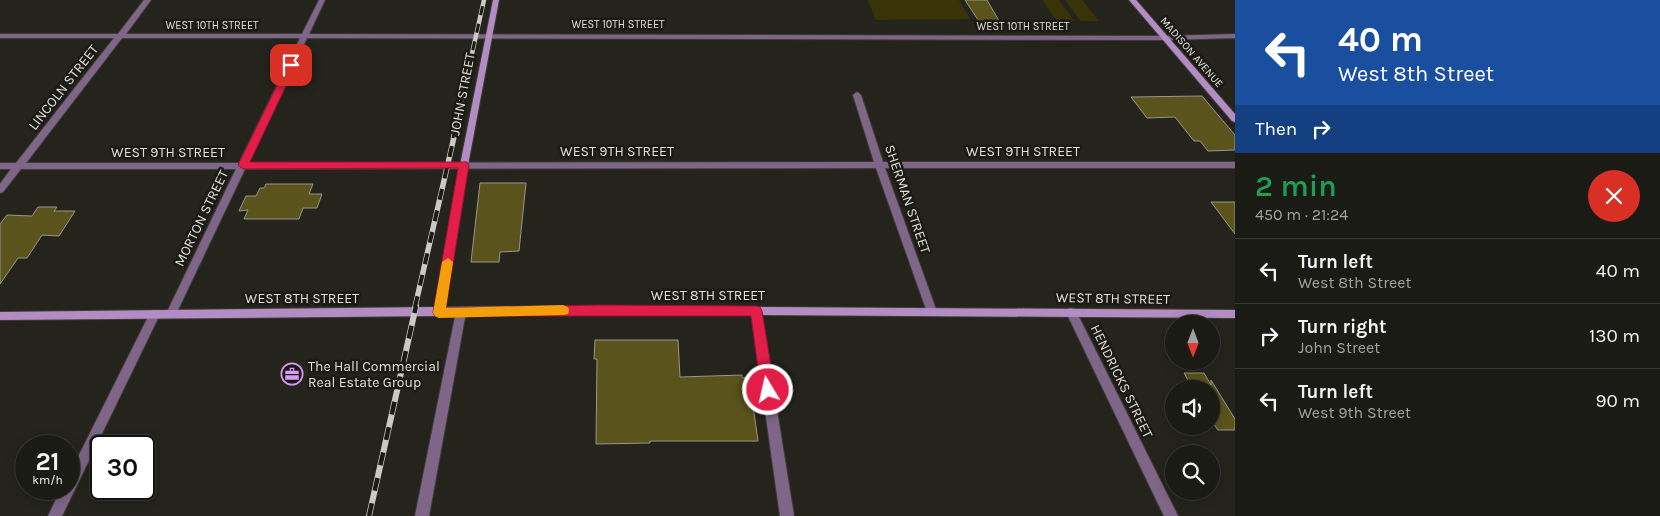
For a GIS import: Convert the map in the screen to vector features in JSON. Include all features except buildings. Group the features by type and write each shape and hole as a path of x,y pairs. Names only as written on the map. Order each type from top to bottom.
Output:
{"street":[{"name":"LINCOLN STREET","path":"0,190 148,0"},
{"name":"MORTON STREET","path":"171,314 322,0"},
{"name":"JOHN STREET","path":"439,313 464,165 496,0"},
{"name":"MADISON AVENUE","path":"1132,0 1235,118"},
{"name":"WEST 10TH STREET","path":"0,36 1165,38 1235,36"},
{"name":"SHERMAN STREET","path":"857,95 879,164 932,312"},
{"name":"WEST 9TH STREET","path":"0,166 1235,165"},
{"name":"WEST 8TH STREET","path":"0,316 598,310 1235,314"},
{"path":"756,311 787,516"},
{"path":"422,516 461,312"},
{"name":"HENDRICKS STREET","path":"1071,312 1171,516"},
{"path":"80,466 155,314"},
{"path":"55,516 63,500"}],"shaded area":[{"path":"868,0 959,0 970,19 876,20"},
{"path":"1042,0 1059,0 1074,21 1057,21"},
{"path":"1065,0 1082,0 1099,21 1081,21"}],"railway":[{"path":"453,138 484,0"},
{"path":"415,307 454,137"},
{"path":"369,516 416,306"}],"slow traffic":[{"path":"448,262 439,313 563,310"}],"place":[{"name":"The Hall Commercial Real Estate Group","path":"292,374"}],"route":[{"path":"291,65 243,165 464,165 439,313 598,310 756,311 768,390"}]}
